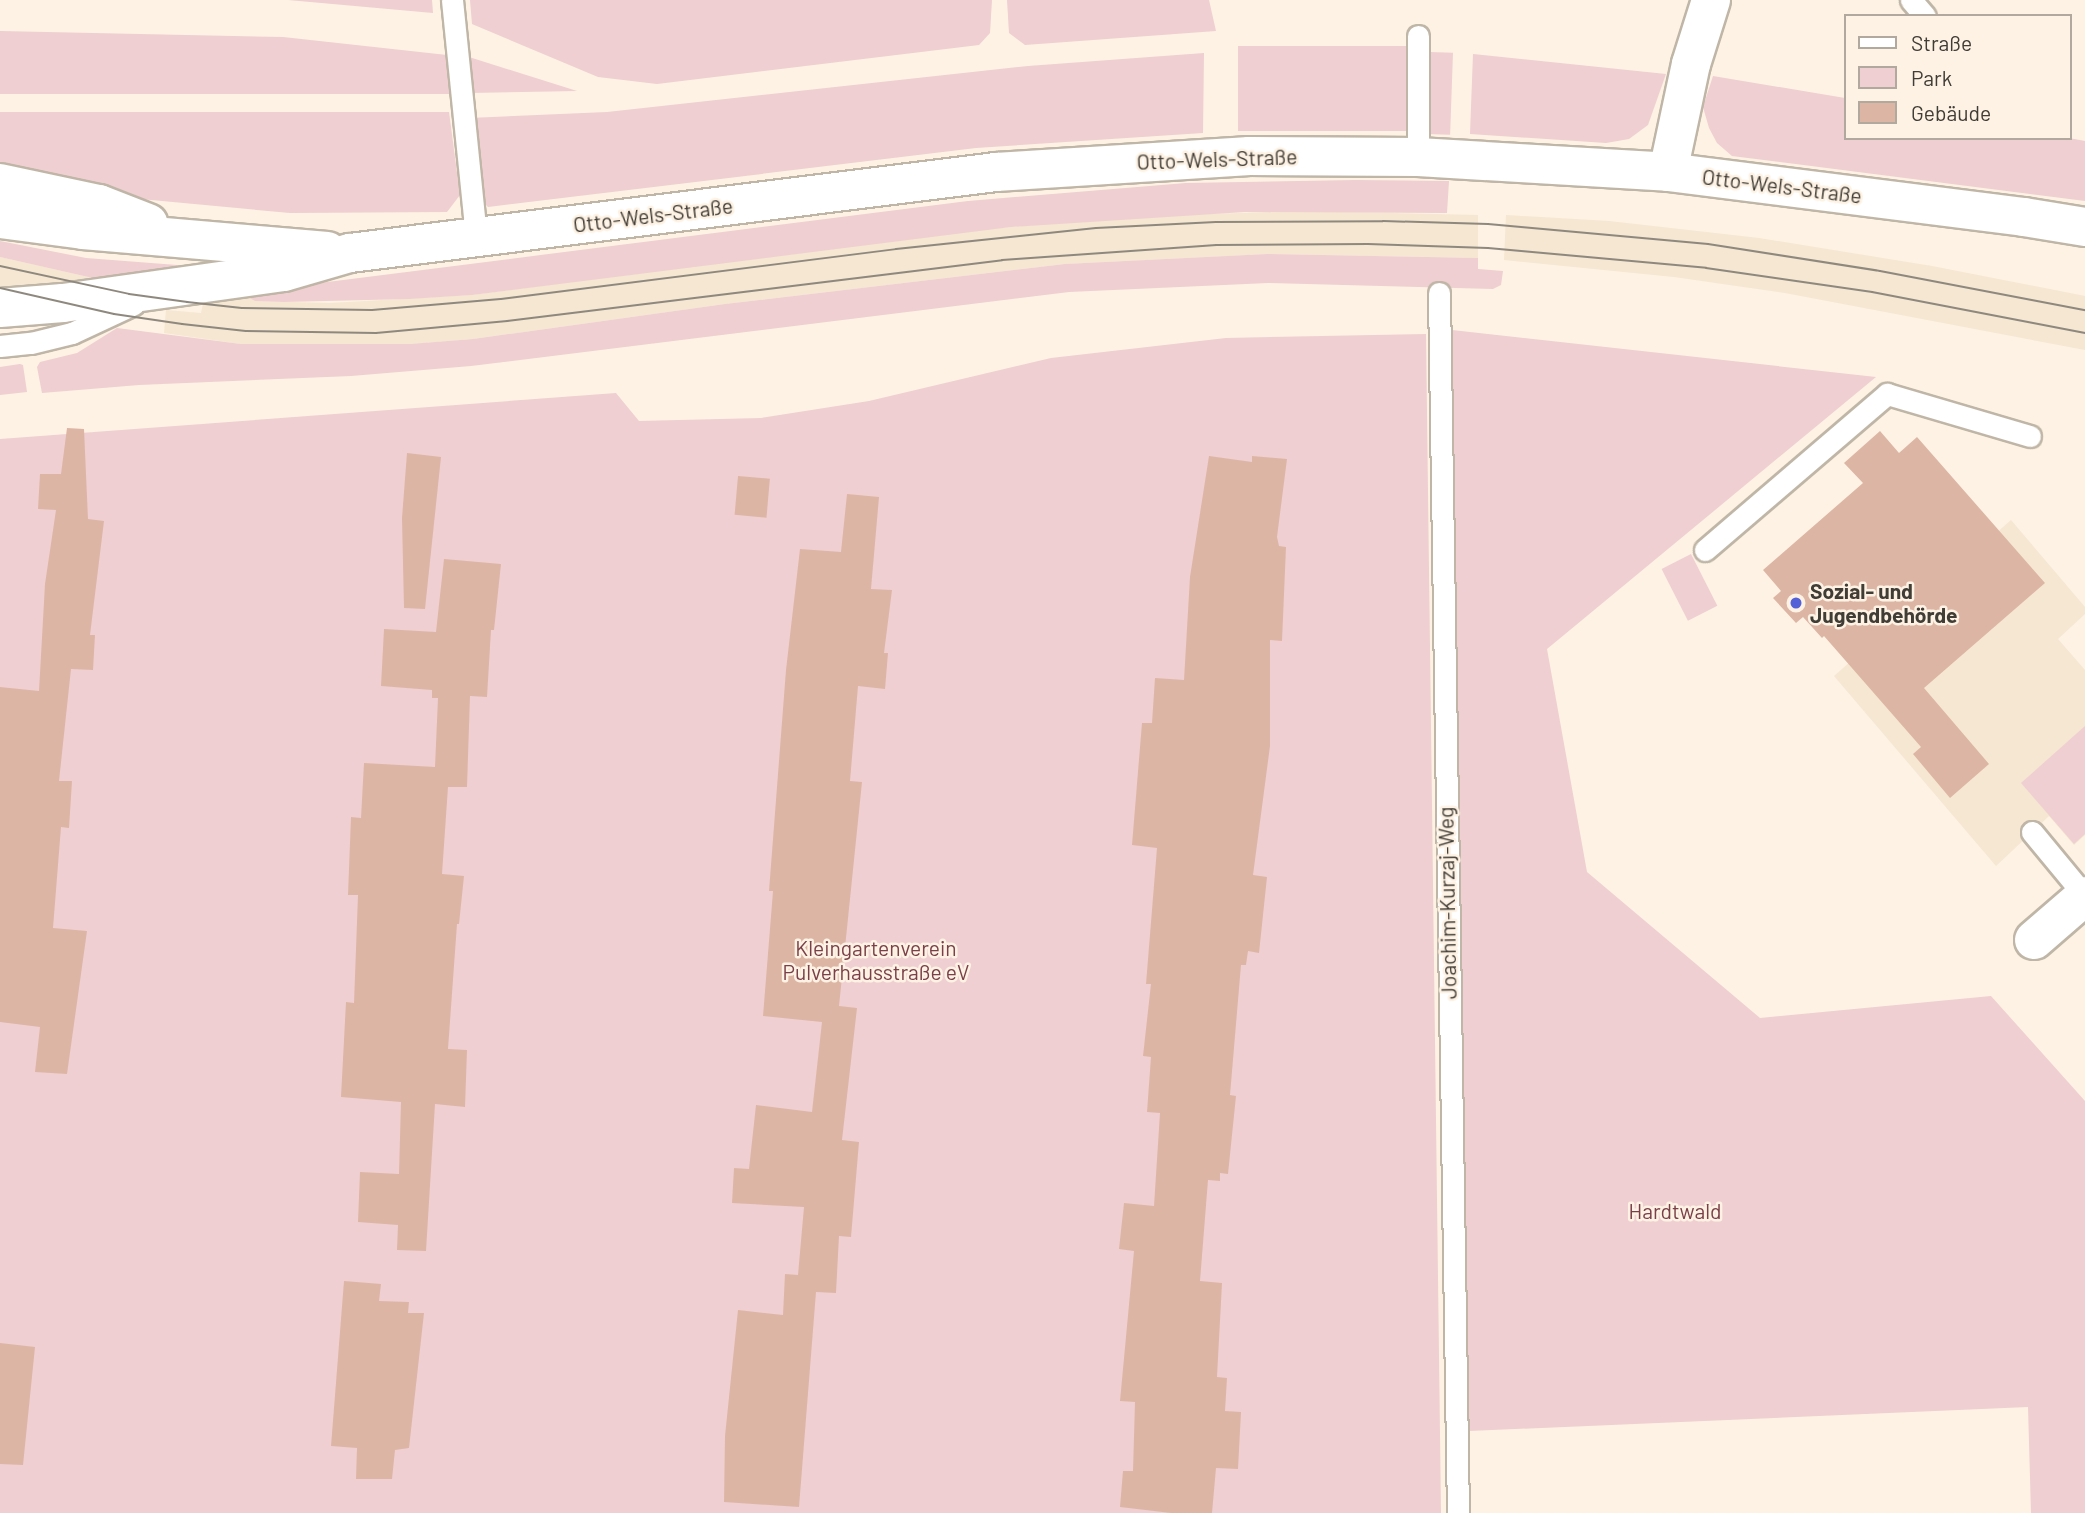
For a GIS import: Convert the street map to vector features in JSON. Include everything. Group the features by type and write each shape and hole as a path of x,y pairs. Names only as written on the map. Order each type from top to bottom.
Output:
{"street":[{"path":"1668,173 1690,64 1711,0"},
{"name":"Otto-Wels-Straße","path":"0,308 284,272 349,253 996,172 1249,156 1418,157 1668,173 2085,227"},
{"path":"0,183 99,204 136,217 171,236"},
{"name":"Otto-Wels-Straße","path":"0,219 83,230 349,253"},
{"path":"2034,940 2085,896"}],"lane":[{"path":"452,0 476,237"},
{"path":"1911,0 1923,14"},
{"path":"1418,36 1418,157"},
{"path":"0,345 31,343 72,332 174,286"},
{"name":"Joachim-Kurzaj-Weg","path":"1439,293 1458,1513"},
{"path":"1705,550 1887,394 2030,436"},
{"path":"2032,832 2085,896"}],"shaded area":[{"path":"1302,211 1478,215 1478,258 1267,254 1065,264 725,304 473,339 410,344 241,344 164,333 166,310 201,313 205,295 240,293 255,301 330,303 471,295 951,232 1142,216"},
{"path":"1506,215 1609,221 1759,238 1932,266 2085,296 2085,350 1785,293 1674,277 1504,260"},
{"path":"0,257 106,281 0,294"},
{"path":"2011,520 2085,607 2085,614 2058,639 2085,670 2085,835 2074,845 2049,816 1996,866 1834,676"}],"green space":[{"path":"288,0 432,0 433,13"},
{"path":"470,0 992,0 990,33 979,45 657,84 598,77 472,24"},
{"path":"1007,0 1209,0 1216,31 1025,45 1009,33"},
{"path":"0,31 283,37 447,55 450,94 0,94"},
{"path":"1238,46 1406,46 1406,131 1238,131"},
{"path":"1429,52 1453,53 1450,135 1426,134"},
{"path":"1204,53 1203,133 976,148 488,207 480,199 469,118 607,112 1028,66"},
{"path":"1473,54 1666,74 1648,125 1629,139 1606,143 1470,134"},
{"path":"469,57 577,91 469,93"},
{"path":"1713,76 1843,98 1843,140 2071,138 2085,141 2085,201 1732,156 1717,143 1703,107"},
{"path":"0,112 449,112 460,195 447,212 290,213 130,198 0,172"},
{"path":"1449,181 1447,213 1245,212 1011,227 472,295 284,302 255,301 240,293 968,201 1186,183"},
{"path":"0,241 86,258 177,265 179,269 106,281 0,257"},
{"path":"1267,254 1478,258 1478,269 1503,271 1501,285 1493,289 1268,283 1069,292 471,366 351,376 139,385 42,393 37,367 40,362 77,353 117,328 241,344 410,344 473,339 725,304 1065,264"},
{"name":"Hardtwald","path":"1443,329 1876,377 1547,649 1587,872 1760,1018 1991,996 2085,1101 2085,1513 2031,1513 2028,1407 1469,1431"},
{"name":"Kleingartenverein Pulverhausstraße eV","path":"1426,334 1441,1513 0,1513 0,439 616,393 639,421 761,418 869,401 1051,358 1226,338"},
{"path":"23,365 27,392 0,395 0,367"},
{"path":"1691,554 1717,606 1688,621 1662,569"},
{"path":"2085,726 2085,834 2074,844 2021,783"}],"building":[{"path":"67,428 84,429 88,519 104,521 90,635 95,635 93,670 71,669 59,781 72,781 69,828 61,827 53,928 87,931 67,1074 35,1072 40,1027 0,1022 0,687 39,691 45,584 56,510 38,509 40,474 61,474"},
{"path":"1880,431 1899,453 1917,437 2045,583 1924,688 1989,764 1950,798 1913,754 1921,747 1824,636 1822,638 1803,617 1796,623 1773,598 1781,591 1763,570 1863,483 1844,463"},
{"path":"407,453 441,457 425,609 404,608 402,518"},
{"path":"1209,456 1252,462 1252,456 1287,459 1277,537 1279,546 1286,547 1282,641 1270,640 1270,746 1253,875 1267,877 1259,953 1248,951 1246,965 1241,965 1230,1095 1236,1096 1228,1174 1220,1173 1220,1181 1208,1180 1200,1281 1222,1283 1217,1377 1227,1378 1225,1411 1241,1412 1238,1469 1216,1468 1212,1513 1171,1513 1120,1507 1123,1471 1133,1471 1135,1402 1120,1401 1134,1251 1119,1249 1124,1203 1154,1206 1160,1113 1147,1112 1151,1057 1143,1056 1151,984 1146,984 1157,848 1132,845 1142,723 1152,723 1155,678 1184,680 1190,577"},
{"path":"738,476 770,479 766,518 735,515"},
{"path":"847,494 879,497 871,589 892,590 884,653 888,653 885,689 858,686 850,781 862,782 839,1006 857,1008 842,1140 859,1142 851,1237 839,1236 836,1293 816,1292 799,1507 724,1502 725,1436 738,1310 783,1315 785,1274 798,1275 804,1207 732,1203 734,1168 749,1169 756,1105 812,1112 822,1022 763,1016 773,891 769,891 786,670 800,549 841,552"},
{"path":"444,559 501,564 494,630 491,630 487,697 470,696 467,787 448,787 442,874 464,876 457,924 448,1049 467,1050 465,1107 435,1104 426,1251 397,1250 398,1225 358,1222 360,1172 399,1174 401,1102 341,1097 346,1002 354,1003 358,895 348,895 351,817 361,818 364,763 435,767 438,698 432,698 432,690 381,686 384,629 436,632"},
{"path":"344,1281 381,1284 379,1301 409,1302 408,1313 424,1313 409,1448 395,1450 392,1479 356,1479 357,1448 331,1446"},
{"path":"0,1343 35,1347 23,1465 0,1464"}],"tram line":[{"path":"0,266 129,294 187,302 242,308 372,310 501,299 896,249 1096,228 1216,222 1383,221 1488,224 1708,244 1880,271 2085,310"},
{"path":"0,288 114,314 182,324 246,331 376,333 507,321 1002,260 1216,245 1368,244 1488,248 1706,268 1872,292 2085,333"}],"place":[{"name":"Sozial- und Jugendbehörde","path":"1796,603"}]}
